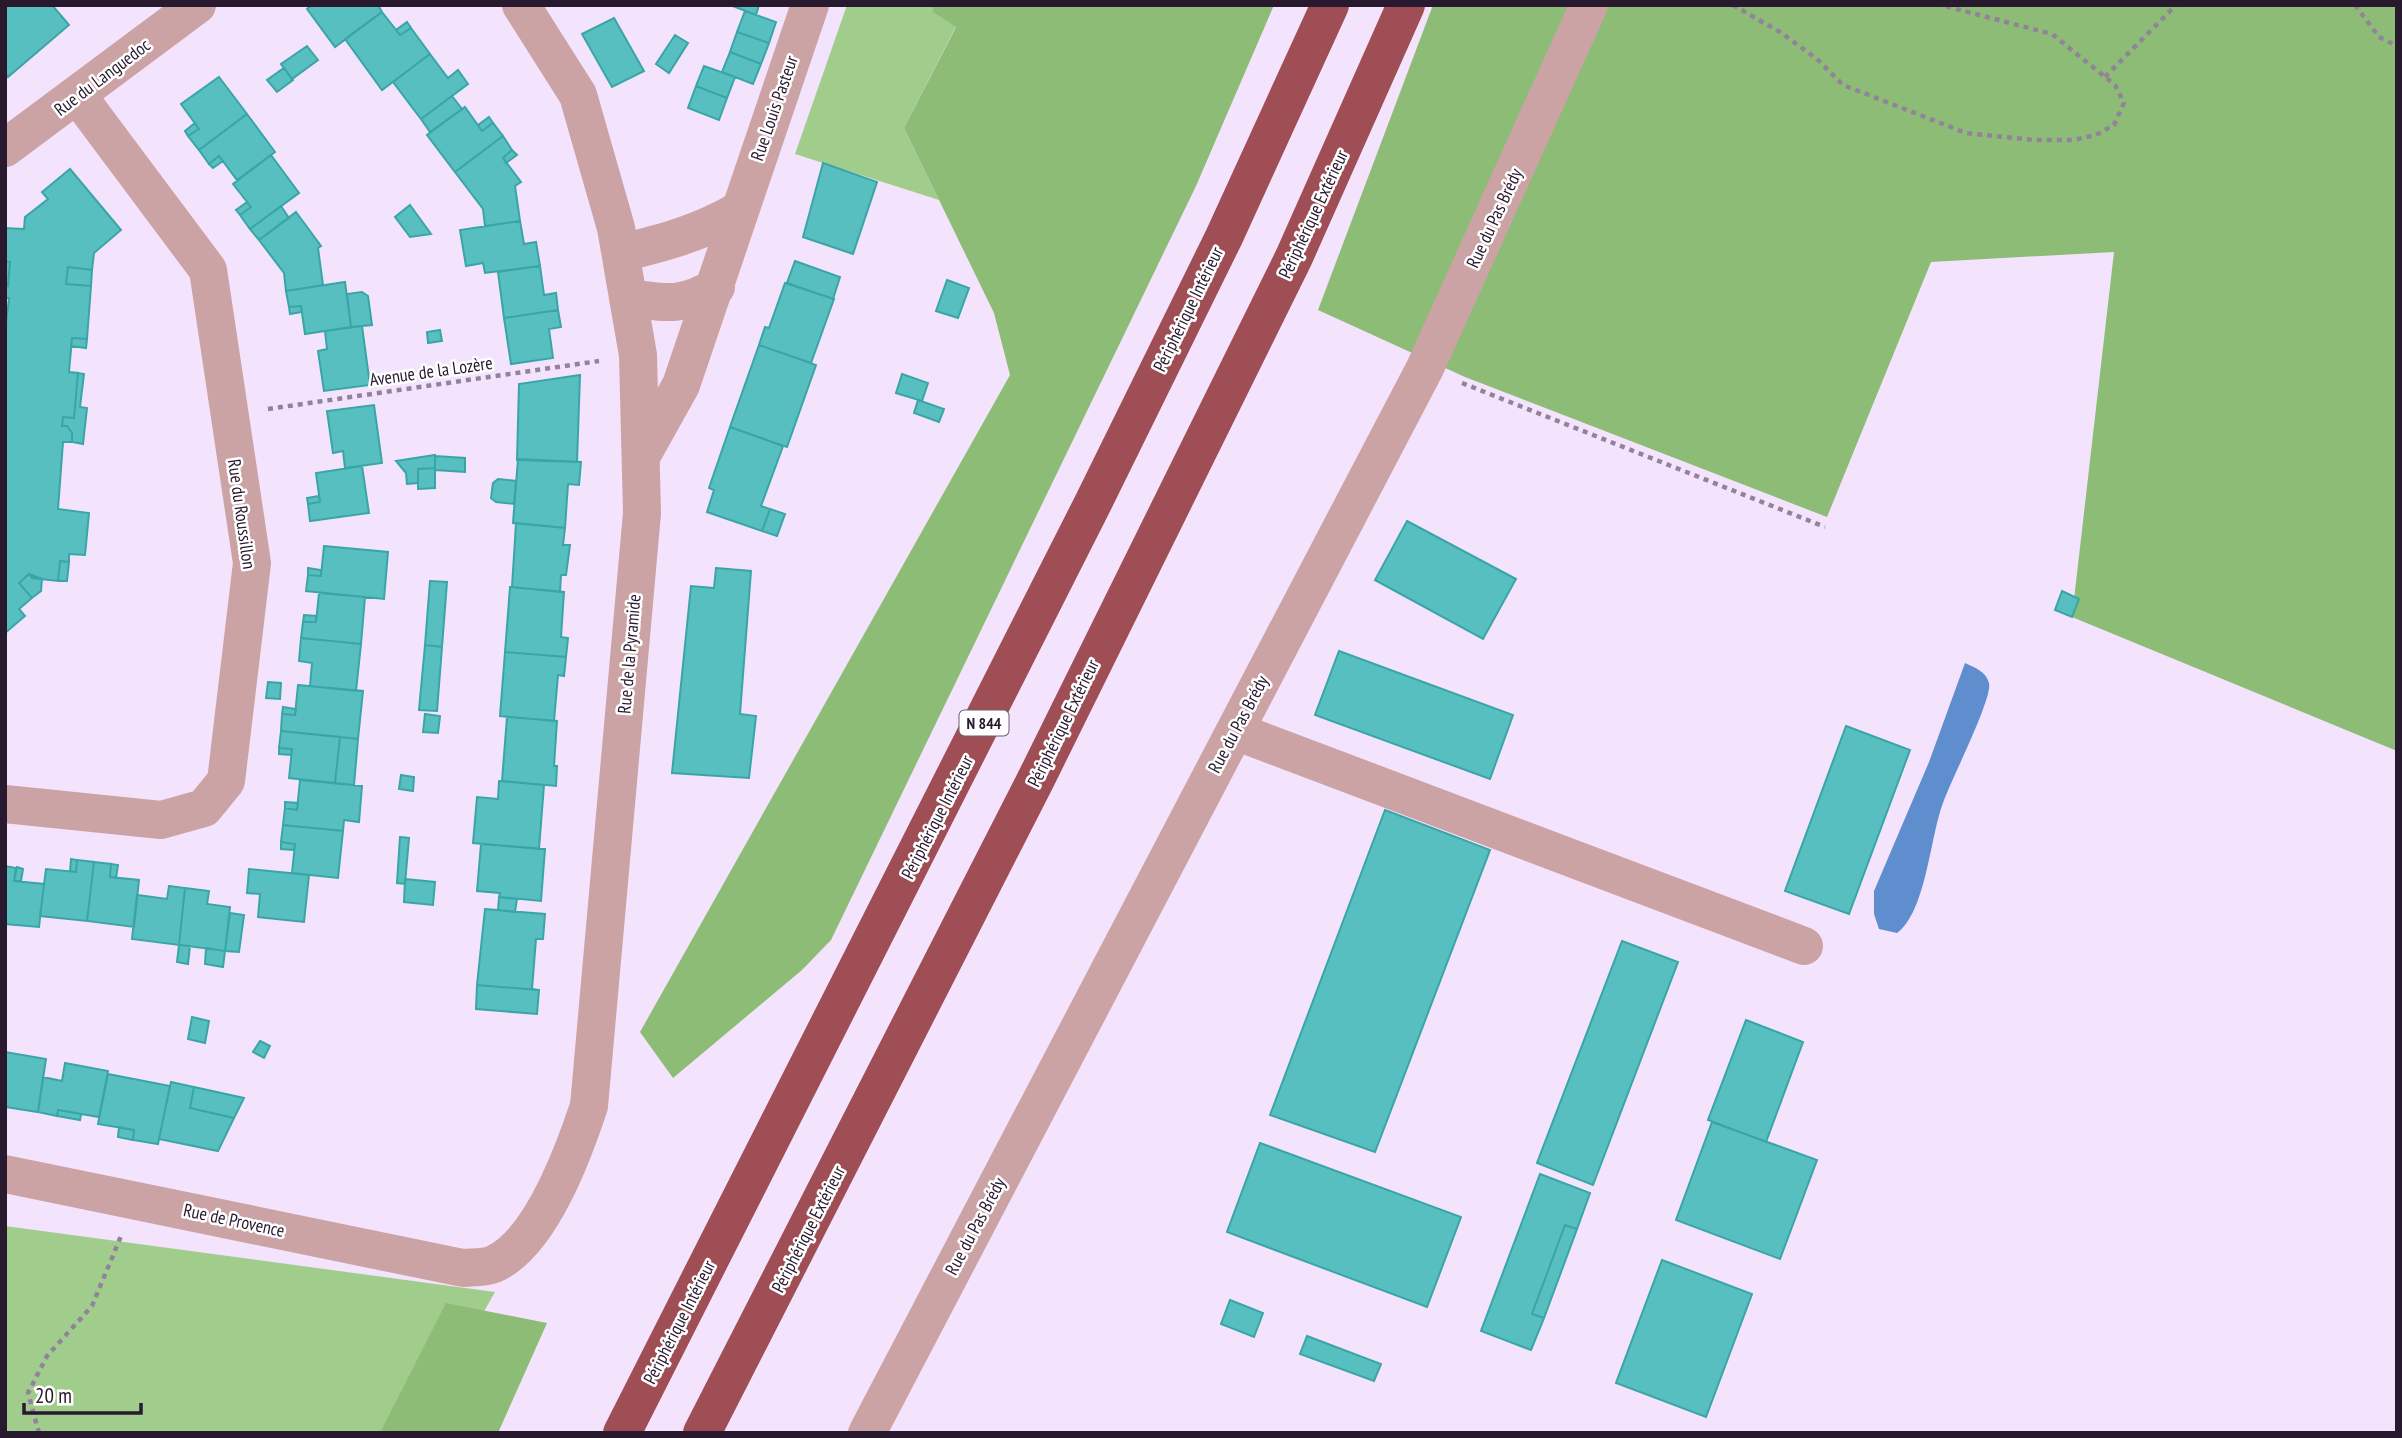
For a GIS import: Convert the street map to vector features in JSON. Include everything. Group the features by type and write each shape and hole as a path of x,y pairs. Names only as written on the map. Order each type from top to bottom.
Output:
{"highway":[{"name":"Périphérique Intérieur","path":"622,1433 1085,519 1224,237 1329,5"},
{"name":"Périphérique Extérieur","path":"702,1433 1031,789 1294,257 1406,5"}],"street":[{"name":"Rue du Languedoc","path":"5,148 197,5"},
{"name":"Rue de la Pyramide","path":"463,1268 495,1264 522,1241 552,1198 572,1158 589,1105 642,513 638,355 621,253 579,95 521,5"},
{"name":"Rue Louis Pasteur","path":"640,456 681,385 810,5"},
{"name":"Rue du Pas Brédy","path":"867,1433 1425,368 1589,5"},
{"name":"Rue du Roussillon","path":"5,804 161,820 204,808 226,781 252,562 208,270 78,96"},
{"path":"621,253 672,241 708,228 738,211"},
{"path":"628,298 667,303 692,301 716,287"},
{"path":"1235,731 1804,946"},
{"name":"Rue de Provence","path":"5,1174 463,1268"}],"path":[{"path":"1733,5 1780,32 1817,59 1843,85 1966,133 2033,140 2073,140 2096,135 2114,125 2124,103 2115,85 2052,34 1941,5"},
{"path":"2105,77 2176,5"},
{"path":"2354,5 2379,37 2397,46"},
{"name":"Avenue de la Lozère","path":"228,415 638,355"},
{"path":"1425,368 1825,527"},
{"path":"39,1433 28,1393 47,1356 92,1306 123,1230 128,1198"}],"green space":[{"path":"847,5 933,5 934,12 956,26 904,128 939,200 795,154"},
{"path":"933,5 1274,5 1196,186 831,940 802,970 673,1078 640,1032 1010,375 994,313 904,128 956,27 933,12"},
{"path":"1433,5 2397,5 2397,751 2072,617 2114,252 1931,262 1827,517 1465,377 1318,310"},
{"path":"5,1226 495,1292 415,1433 5,1433"},
{"path":"446,1303 547,1323 498,1433 380,1433"}],"water":[{"path":"1965,663 1980,670 1988,679 1984,705 1938,817 1915,909 1897,933 1879,929 1874,914 1874,891 1929,762"}],"building":[{"path":"5,5 52,5 69,25 8,77 5,73"},
{"path":"312,5 378,5 382,12 335,47 307,9"},
{"path":"730,5 759,5 756,15"},
{"path":"745,11 776,22 769,43 737,32"},
{"path":"382,12 400,35 411,28 430,54 382,90 345,39"},
{"path":"614,18 644,71 612,87 582,34"},
{"path":"407,22 411,28 400,35 396,30"},
{"path":"737,32 769,43 761,64 730,52"},
{"path":"675,35 688,43 669,73 656,64"},
{"path":"307,46 318,60 292,79 281,64"},
{"path":"730,52 761,64 753,84 722,72"},
{"path":"430,54 448,78 458,70 468,84 421,119 393,82"},
{"path":"704,66 735,77 727,98 696,86"},
{"path":"284,68 293,80 277,92 267,80"},
{"path":"219,77 247,114 199,150 188,136 199,129 181,104"},
{"path":"696,86 727,98 719,120 688,108"},
{"path":"452,96 462,109 430,132 421,119"},
{"path":"465,107 482,131 493,123 503,136 455,172 427,135"},
{"path":"247,114 275,152 237,180 219,156 209,164 199,150"},
{"path":"489,117 493,123 482,131 478,125"},
{"path":"195,123 199,129 188,136 185,131"},
{"path":"503,136 512,150 503,158 521,182 515,186 520,221 485,226 483,209 455,172"},
{"path":"512,150 517,155 506,163 503,158"},
{"path":"271,155 299,193 250,229 240,215 251,207 233,184"},
{"path":"219,156 223,161 213,168 209,164"},
{"path":"823,163 877,182 853,254 803,237"},
{"path":"70,169 121,230 94,253 92,270 68,267 66,284 91,286 87,339 72,338 69,372 78,373 74,418 63,417 62,426 67,426 72,433 72,442 63,442 58,509 89,513 85,555 69,554 69,562 60,561 58,581 32,578 29,574 19,583 32,598 19,609 25,616 5,633 5,332 9,298 5,298 5,286 8,286 10,262 5,261 5,228 24,229 25,217 48,199 42,192"},
{"path":"247,202 251,207 240,215 236,210"},
{"path":"410,205 431,234 410,237 395,217"},
{"path":"281,206 289,218 259,240 250,229"},
{"path":"296,212 321,246 318,248 323,285 286,291 284,273 259,240"},
{"path":"520,221 524,244 536,242 540,266 485,273 483,263 466,266 460,230"},
{"path":"5,261 10,262 8,286 5,286"},
{"path":"795,261 840,277 833,299 787,283"},
{"path":"540,266 544,295 556,293 558,310 504,318 498,272"},
{"path":"68,267 92,270 91,286 66,284"},
{"path":"947,280 969,288 958,318 936,311"},
{"path":"345,282 351,327 305,334 301,306 289,307 286,291"},
{"path":"785,283 834,299 811,363 759,345 765,327 769,328"},
{"path":"362,292 368,296 372,325 351,327 347,294"},
{"path":"301,306 302,312 290,314 289,307"},
{"path":"558,310 561,327 549,329 553,358 511,364 504,318"},
{"path":"362,326 370,385 324,391 318,351 327,349 325,331"},
{"path":"440,330 442,341 428,343 427,332"},
{"path":"72,338 87,339 86,348 71,346"},
{"path":"759,345 816,365 787,447 730,427"},
{"path":"78,373 84,374 80,407 87,408 83,444 72,442 72,433 67,426 62,426 63,417 74,418"},
{"path":"902,374 928,383 922,401 896,393"},
{"path":"580,375 577,462 517,460 519,384"},
{"path":"918,400 944,409 939,422 914,413"},
{"path":"374,405 382,463 345,468 343,451 333,453 327,411"},
{"path":"730,427 783,446 761,506 770,509 762,531 707,512 714,490 709,488"},
{"path":"435,455 435,468 418,469 418,483 407,484 406,473 396,461"},
{"path":"435,456 465,458 465,472 435,470"},
{"path":"518,459 581,462 579,485 568,484 565,528 513,523"},
{"path":"362,466 369,513 310,521 308,504 320,502 316,473"},
{"path":"435,468 435,488 418,489 418,469"},
{"path":"498,479 516,481 514,504 496,502 491,498 493,483"},
{"path":"319,496 320,502 308,504 307,498"},
{"path":"770,509 785,514 777,536 762,531"},
{"path":"1407,521 1516,579 1483,639 1375,580"},
{"path":"516,523 565,528 563,545 570,545 566,575 561,575 560,592 512,587"},
{"path":"324,546 388,552 384,599 306,591 308,575 321,576"},
{"path":"60,561 69,562 67,581 58,581"},
{"path":"308,568 321,570 321,576 308,575"},
{"path":"716,568 751,571 740,714 756,716 749,778 672,773 691,586 714,588"},
{"path":"29,574 42,579 41,591 32,598 19,583"},
{"path":"430,581 447,582 442,647 425,645"},
{"path":"510,587 564,592 561,637 568,638 566,657 505,652"},
{"path":"2062,591 2079,599 2072,617 2055,610"},
{"path":"319,593 365,597 361,644 301,638 303,622 316,622"},
{"path":"304,615 316,616 316,622 303,622"},
{"path":"301,638 361,644 356,691 310,686 312,663 299,661"},
{"path":"425,645 442,647 437,711 419,710"},
{"path":"1339,651 1513,715 1490,779 1315,715"},
{"path":"505,652 566,657 564,676 558,675 554,721 500,716"},
{"path":"268,682 281,683 280,699 266,698"},
{"path":"298,685 363,691 358,739 281,731 282,714 295,715"},
{"path":"283,707 296,709 295,715 282,714"},
{"path":"425,714 440,716 438,733 423,732"},
{"path":"507,717 557,721 554,766 557,766 556,786 502,781"},
{"path":"1846,726 1910,750 1849,914 1785,891"},
{"path":"281,731 340,737 335,783 289,778 292,749 279,748"},
{"path":"340,737 358,739 354,785 335,783"},
{"path":"279,748 292,749 291,755 279,754"},
{"path":"401,775 414,777 413,791 399,789"},
{"path":"300,780 362,786 359,822 344,820 343,831 283,825 285,808 297,810"},
{"path":"499,781 544,785 539,849 473,843 477,797 498,799"},
{"path":"285,802 298,803 297,810 285,808"},
{"path":"1385,810 1490,850 1375,1152 1270,1115"},
{"path":"283,825 343,831 338,878 292,873 295,844 281,842"},
{"path":"400,837 409,838 405,884 397,883"},
{"path":"281,842 295,844 294,850 281,849"},
{"path":"481,844 545,849 541,901 499,897 500,893 477,891"},
{"path":"71,859 77,860 76,872 70,872"},
{"path":"77,860 94,862 87,921 40,916 46,869 76,872"},
{"path":"94,862 111,864 110,877 139,880 134,927 87,921"},
{"path":"111,864 118,865 116,878 110,877"},
{"path":"5,866 16,868 14,881 44,884 39,927 5,924"},
{"path":"17,867 23,869 21,881 14,881"},
{"path":"249,869 309,875 304,922 258,917 260,894 247,893"},
{"path":"405,879 435,882 433,905 404,902"},
{"path":"169,886 185,888 179,945 132,939 137,895 167,899"},
{"path":"185,888 209,891 207,904 230,907 225,951 179,945"},
{"path":"499,897 517,899 515,912 498,910"},
{"path":"485,909 545,914 543,939 536,939 532,989 539,990 477,985"},
{"path":"230,913 244,915 239,952 225,951"},
{"path":"1622,941 1678,962 1593,1185 1537,1163"},
{"path":"179,945 190,946 188,964 177,962"},
{"path":"206,948 225,951 223,967 205,964"},
{"path":"477,985 539,990 537,1014 476,1009"},
{"path":"192,1017 209,1021 205,1043 188,1039"},
{"path":"1746,1020 1803,1042 1766,1142 1708,1120"},
{"path":"260,1041 270,1046 264,1058 253,1052"},
{"path":"5,1052 46,1059 38,1112 5,1107"},
{"path":"65,1063 108,1071 99,1117 58,1110 57,1116 38,1112 43,1077 62,1081"},
{"path":"108,1074 170,1086 158,1144 133,1140 134,1130 98,1124"},
{"path":"171,1082 194,1087 190,1108 234,1118 218,1151 159,1139"},
{"path":"194,1087 244,1098 234,1118 190,1108"},
{"path":"58,1110 81,1114 80,1120 57,1116"},
{"path":"1712,1122 1817,1160 1780,1259 1676,1220"},
{"path":"119,1127 134,1130 133,1140 118,1137"},
{"path":"1260,1143 1461,1217 1427,1307 1227,1232"},
{"path":"1540,1174 1590,1193 1577,1229 1565,1225 1532,1314 1544,1318 1531,1350 1481,1331"},
{"path":"1565,1225 1577,1229 1544,1318 1532,1314"},
{"path":"1662,1260 1752,1294 1706,1417 1616,1383"},
{"path":"1230,1300 1263,1313 1254,1337 1221,1324"},
{"path":"1307,1336 1381,1364 1374,1381 1300,1354"}]}
